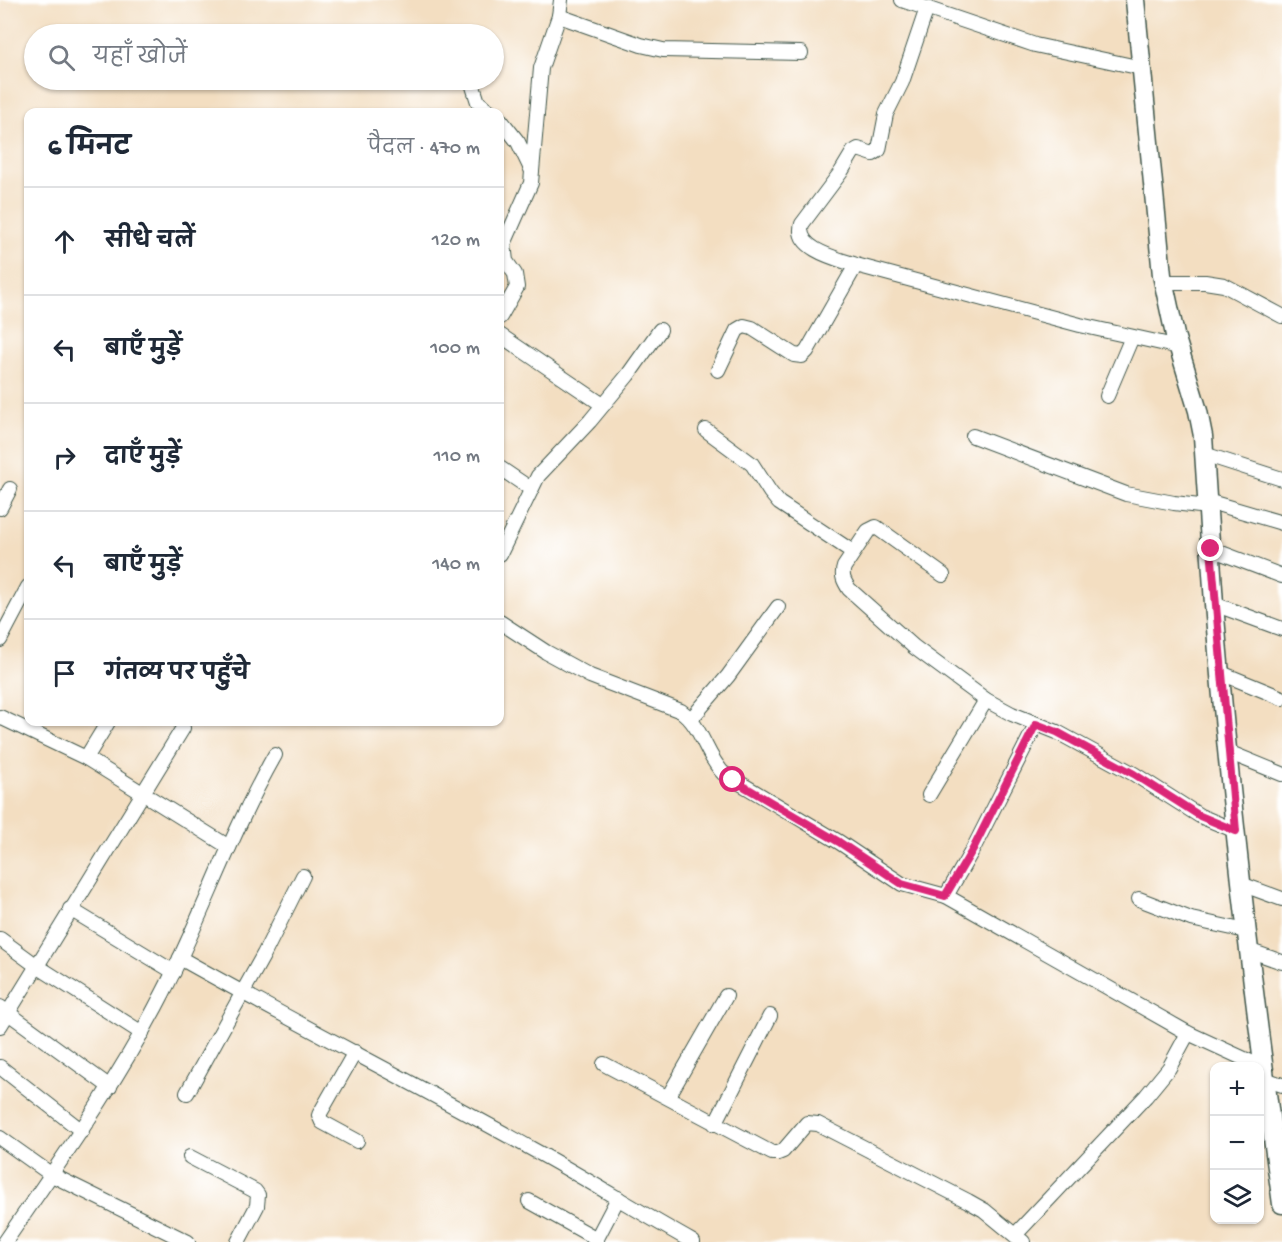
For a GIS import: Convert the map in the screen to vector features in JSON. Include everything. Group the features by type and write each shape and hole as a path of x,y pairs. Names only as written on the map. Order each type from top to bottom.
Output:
{"street":[{"path":"504,309 517,287 515,273 506,261 504,244 529,190 541,68 559,16 561,0"},
{"path":"902,0 1035,45 1142,68"},
{"path":"1135,0 1164,282 1179,347 1201,421 1214,604 1241,884 1248,950 1270,1077 1282,1204"},
{"path":"927,8 902,82 886,114 879,150 873,154 855,149 841,172 802,224 800,232 803,240 809,246 856,265 1012,307 1179,347"},
{"path":"559,16 641,45 663,50 801,53"},
{"path":"474,90 478,102 485,108"},
{"path":"504,124 518,142 532,171"},
{"path":"718,370 737,330 744,326 752,328 794,355 802,356 856,265"},
{"path":"1164,282 1205,282 1224,285 1282,316"},
{"path":"504,546 538,476 603,405 660,330"},
{"path":"504,337 603,405"},
{"path":"1107,396 1132,337"},
{"path":"706,430 752,464 780,503 853,552"},
{"path":"973,436 1126,494 1174,503 1208,504 1282,523"},
{"path":"1204,454 1282,479"},
{"path":"504,471 531,489"},
{"path":"0,508 10,489"},
{"path":"943,575 876,527 868,531 842,572 844,582 849,589 914,647 986,700 1012,714 1057,732 1134,774 1200,816 1236,831"},
{"path":"1211,549 1282,576"},
{"path":"0,640 24,595"},
{"path":"1214,604 1282,629"},
{"path":"691,719 744,655 778,607"},
{"path":"504,625 568,665 618,687 672,706 691,719 716,765 723,773 839,842 902,884 945,896 1270,1077"},
{"path":"1221,674 1282,698"},
{"path":"929,795 986,700"},
{"path":"0,717 86,758 229,847"},
{"path":"945,896 973,849 1036,724"},
{"path":"86,758 106,726"},
{"path":"0,1026 4,1010 37,966 183,728"},
{"path":"1228,752 1282,774"},
{"path":"0,1223 9,1237 82,1131 142,1033 174,972 229,847 275,755"},
{"path":"187,1093 303,876"},
{"path":"1241,884 1282,899"},
{"path":"1139,899 1191,919 1246,931"},
{"path":"70,909 174,972"},
{"path":"0,939 37,966 142,1033"},
{"path":"1248,950 1282,962"},
{"path":"180,958 355,1052 693,1242"},
{"path":"668,1097 726,996"},
{"path":"4,1010 110,1087"},
{"path":"715,1124 770,1016"},
{"path":"604,1064 767,1151 778,1153 807,1123 818,1124 984,1210 1019,1239 1169,1068 1188,1033"},
{"path":"355,1052 319,1115 322,1122 357,1142"},
{"path":"0,1067 82,1131"},
{"path":"0,1138 52,1175 188,1242"},
{"path":"190,1156 248,1187 258,1195 258,1206 238,1242"},
{"path":"529,1201 596,1240 618,1198"}],"route":[{"path":"733,780 839,842 902,884 945,896 973,849 1036,724 1057,732 1134,774 1200,816 1236,831 1214,604 1211,549"}]}
